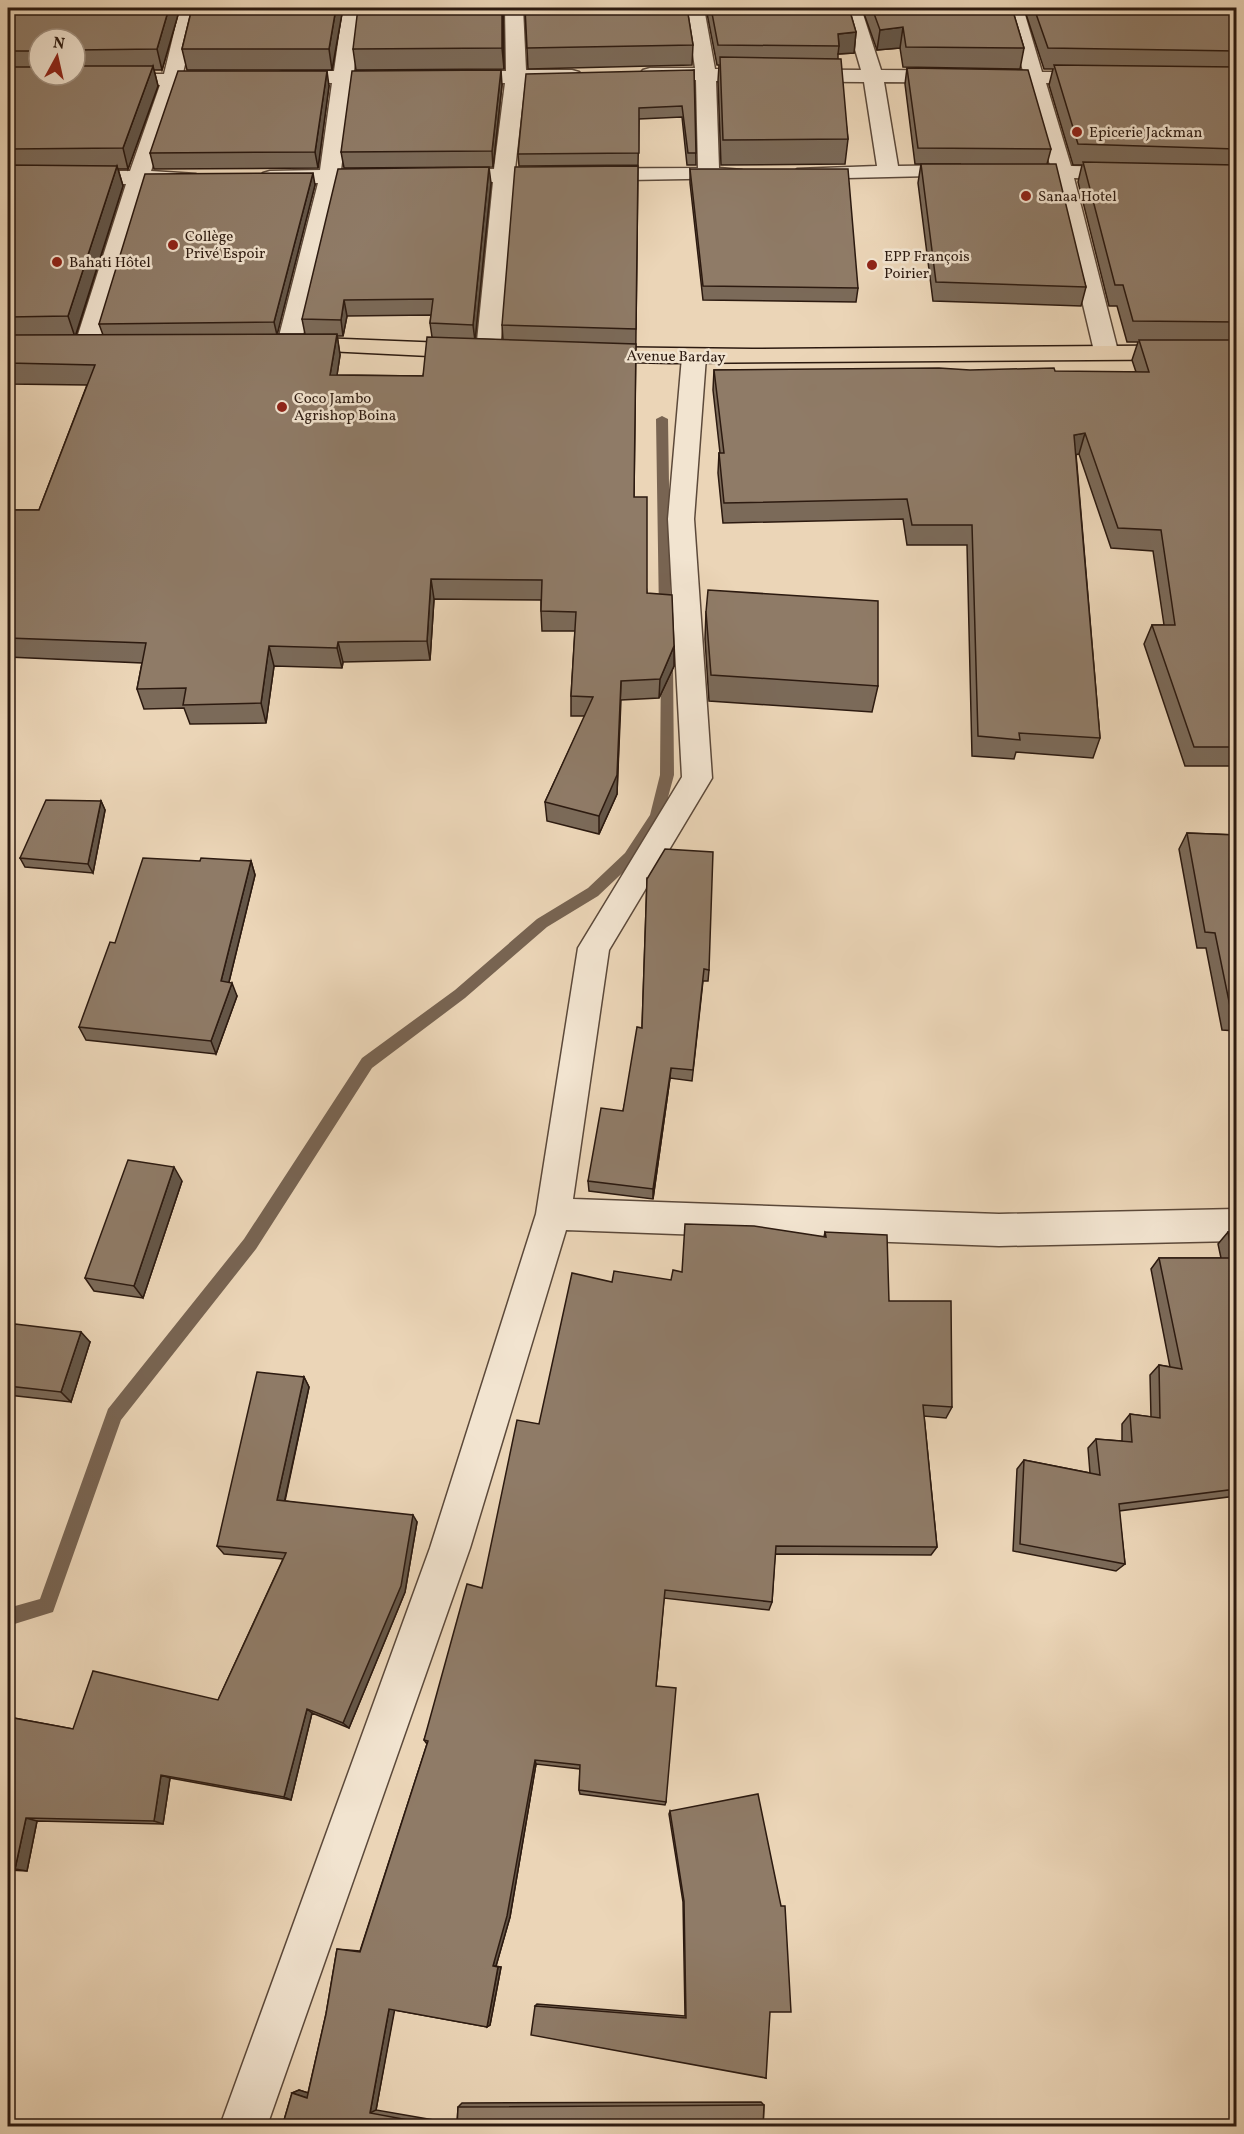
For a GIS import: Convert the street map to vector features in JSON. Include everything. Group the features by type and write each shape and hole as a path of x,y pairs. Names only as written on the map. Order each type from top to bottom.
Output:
{"main road":[{"path":"265,344 500,352"},
{"path":"75,347 110,346"},
{"name":"Avenue Barday","path":"568,354 694,357 1106,351 1236,352"}],"street":[{"path":"75,347 172,80 189,8"},
{"path":"289,344 330,176 352,8"},
{"path":"500,352 504,177 516,77 514,8"},
{"path":"695,8 706,73 709,174"},
{"path":"852,8 873,76 888,171"},
{"path":"1014,8 1062,171 1106,351"},
{"path":"635,74 1116,78"},
{"path":"435,77 587,76"},
{"path":"263,78 411,77"},
{"path":"90,80 240,78"},
{"path":"780,173 1062,171 1143,174"},
{"path":"423,176 756,173"},
{"path":"246,177 399,176"},
{"path":"8,177 210,177"},
{"path":"243,2127 450,1548 553,1214 594,948 697,778 681,519 694,357"},
{"path":"553,1214 999,1230 1236,1225"}],"building":[{"path":"15,8 169,8 157,49 87,50 87,27 27,27 27,51 8,51 8,18 13,16"},
{"path":"192,8 336,8 329,49 182,49"},
{"path":"358,8 502,8 502,48 353,49"},
{"path":"525,8 687,8 693,45 527,48"},
{"path":"711,8 849,8 856,32 838,34 839,46 718,45"},
{"path":"872,8 1012,8 1024,48 906,47 903,27 880,30"},
{"path":"1034,8 1236,8 1236,51 1048,48"},
{"path":"720,57 841,59 848,139 723,140"},
{"path":"1054,65 1236,67 1236,149 1078,144"},
{"path":"87,66 153,66 123,148 8,149 8,67 27,67 27,87 87,87"},
{"path":"907,68 1028,70 1051,149 918,148"},
{"path":"501,70 492,151 341,152 352,71"},
{"path":"694,70 696,153 688,153 682,106 639,108 639,153 518,154 526,74"},
{"path":"178,71 327,71 315,152 150,153"},
{"path":"1083,162 1236,165 1236,322 1133,321 1123,285 1115,285"},
{"path":"921,164 1056,164 1086,287 936,282"},
{"path":"8,165 117,166 68,316 8,317"},
{"path":"638,166 636,329 502,325 515,167"},
{"path":"489,167 473,325 430,323 433,299 344,300 341,320 302,319 338,169"},
{"path":"690,169 848,169 858,288 703,286"},
{"path":"313,173 274,322 99,324 145,174"},
{"path":"337,334 330,375 423,376 427,337 636,344 634,497 647,497 647,593 672,595 674,646 660,679 621,681 617,775 599,816 545,802 593,697 571,696 576,612 541,611 542,580 431,579 427,641 338,642 337,648 269,646 261,703 183,705 186,688 137,689 146,643 8,638 8,510 39,510 95,365 8,363 8,335"},
{"path":"1139,340 1236,340 1236,747 1194,747 1152,625 1175,625 1161,530 1118,528 1085,433 1074,435 1100,738 1019,733 1020,740 978,736 972,525 912,525 907,499 724,503 719,453 724,453 714,370 1054,368 1055,371 1149,372"},
{"path":"708,590 878,601 878,686 711,675 706,612"},
{"path":"46,800 101,801 88,864 20,858"},
{"path":"1187,833 1236,835 1236,1016 1232,1016 1215,933 1205,932"},
{"path":"665,849 713,852 709,970 704,969 693,1070 671,1068 653,1189 588,1181 601,1108 623,1111 637,1027 642,1028 647,879"},
{"path":"143,858 251,861 221,981 232,983 211,1041 79,1027 110,942 115,943"},
{"path":"128,1160 174,1167 134,1286 85,1278"},
{"path":"685,1224 754,1226 826,1237 825,1232 887,1235 889,1301 951,1301 952,1407 923,1405 937,1547 776,1546 772,1602 665,1590 656,1686 676,1688 666,1802 579,1790 580,1765 535,1760 507,1916 493,1966 498,1967 487,2027 389,2009 370,2113 446,2127 282,2127 292,2093 307,2098 326,2014 337,1949 360,1952 428,1741 424,1740 467,1584 482,1588 517,1420 539,1424 572,1273 612,1282 614,1271 671,1280 673,1270 682,1272"},
{"path":"1228,1232 1236,1232 1236,1489 1119,1504 1125,1564 1020,1544 1024,1460 1100,1475 1096,1439 1132,1442 1130,1414 1160,1418 1159,1365 1182,1369 1159,1258 1233,1258"},
{"path":"15,1324 81,1332 61,1392 8,1386 8,1338"},
{"path":"257,1372 304,1377 277,1500 413,1515 401,1586 343,1723 307,1709 284,1797 161,1775 154,1821 26,1818 15,1869 8,1869 8,1717 73,1729 93,1671 218,1700 286,1553 217,1546"},
{"path":"758,1794 781,1906 785,1906 791,2012 770,2012 766,2078 531,2035 535,2006 686,2018 684,1901 670,1811"},
{"path":"764,2105 763,2127 457,2127 458,2107"}],"waterway":[{"path":"662,419 665,614"},
{"path":"8,1617 47,1606 114,1415 250,1244 367,1063 460,994 542,923 593,892 630,857 656,816 667,775 667,659"}],"place":[{"name":"Epicerie Jackman","path":"1077,132"},
{"name":"Sanaa Hotel","path":"1026,196"},
{"name":"Collège Privé Espoir","path":"173,245"},
{"name":"Bahati Hôtel","path":"57,262"},
{"name":"EPP François Poirier","path":"872,265"},
{"name":"Coco Jambo Agrishop Boina","path":"282,407"}]}
